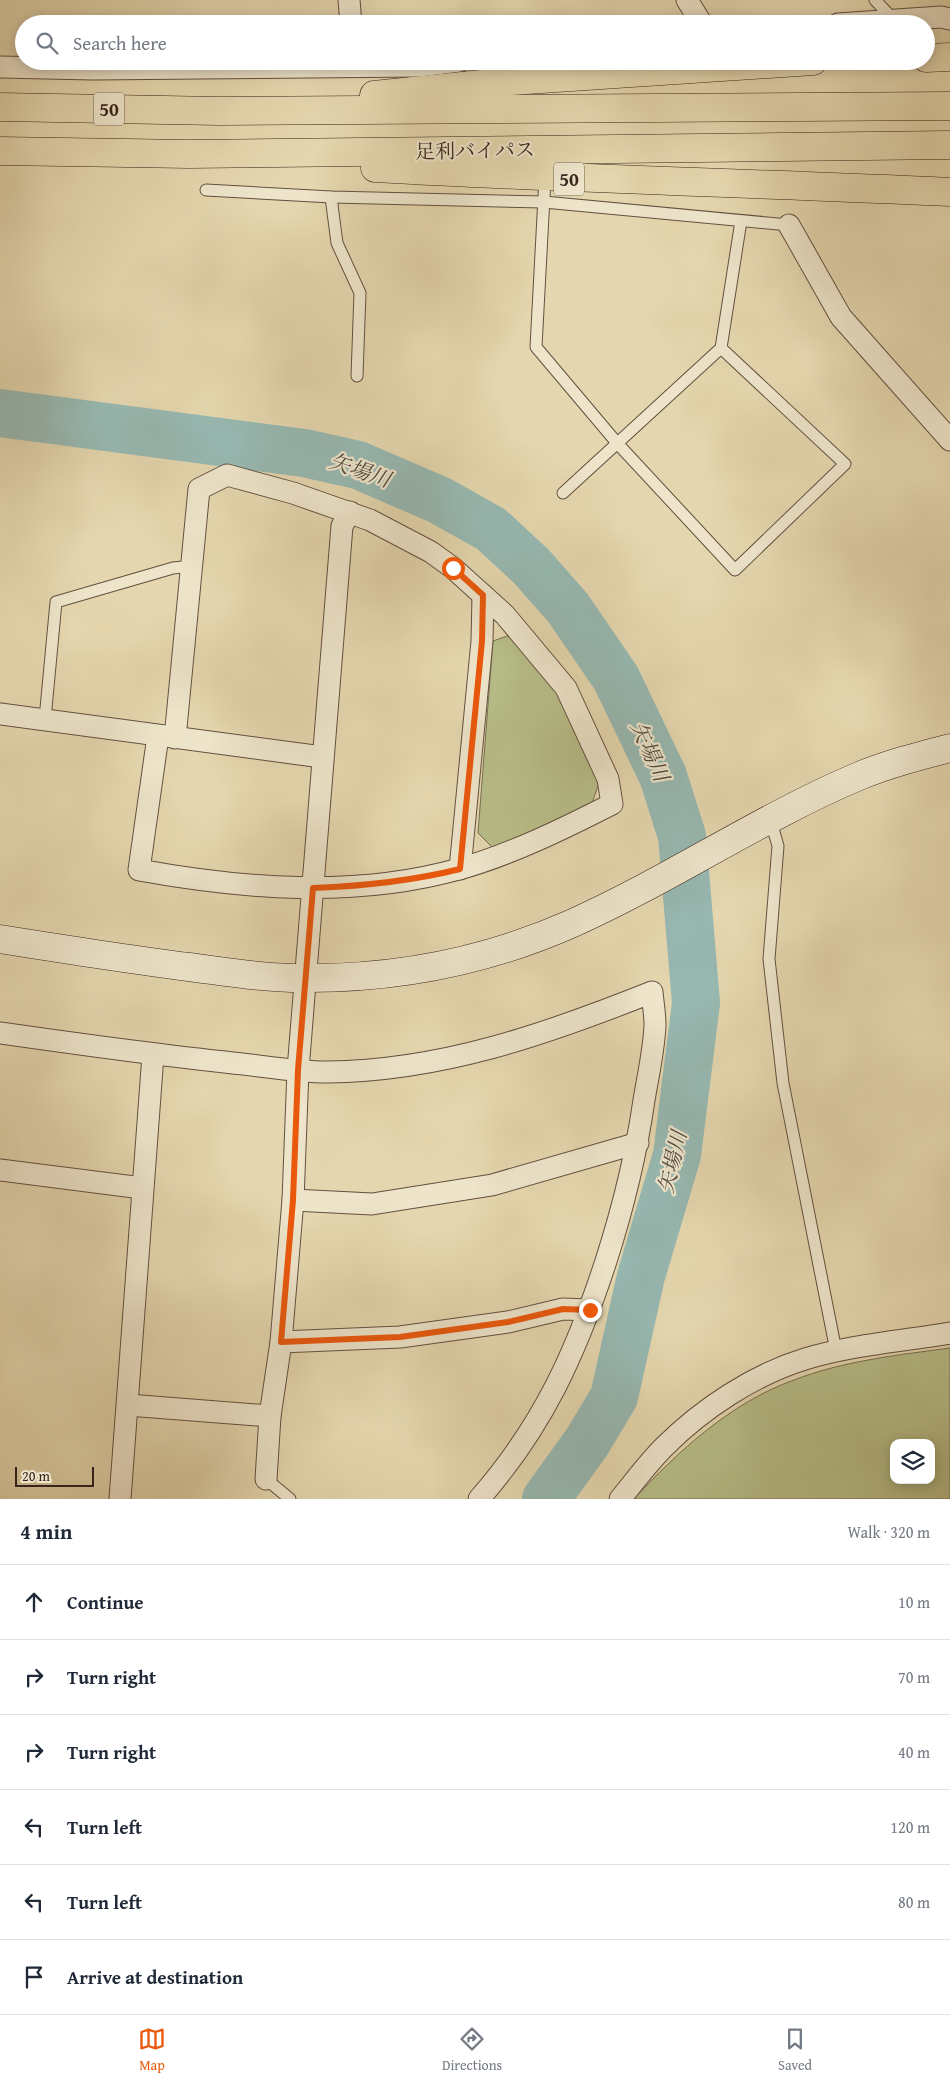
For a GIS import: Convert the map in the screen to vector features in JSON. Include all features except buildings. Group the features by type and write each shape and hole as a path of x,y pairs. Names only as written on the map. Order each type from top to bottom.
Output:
{"highway":[{"path":"935,58 950,57"},
{"name":"50","path":"219,111 511,81 677,70"},
{"name":"足利バイパス","path":"0,106 219,111 950,106"},
{"name":"足利バイパス","path":"0,151 189,154 950,145"},
{"name":"50","path":"189,154 313,164 544,190 784,184 950,192"}],"street":[{"path":"349,0 350,15"},
{"path":"687,0 696,15"},
{"path":"935,17 950,19"},
{"path":"0,67 15,67"},
{"path":"789,225 841,317 950,440"},
{"path":"227,476 350,512 431,552 453,568 512,623 566,688 608,779 612,804 549,836 460,869 403,881 313,888 233,883 185,878 139,870 167,737 192,566 198,489 227,476"},
{"path":"266,1478 270,1416 281,1342 293,1200 298,1070 342,526 350,512"},
{"path":"460,869 482,641 483,595"},
{"path":"0,714 322,757"},
{"path":"0,939 235,973 306,978 392,973 439,966 481,956 529,941 573,923 655,881 770,818 861,775 950,748"},
{"path":"0,1033 153,1055 298,1070 326,1072 377,1069 427,1062 496,1048 581,1020 652,992 655,1025 638,1143 623,1206 590,1310 564,1374 548,1404 504,1471 479,1499"},
{"path":"120,1499 153,1055"},
{"path":"293,1200 372,1204 492,1186 638,1143"},
{"path":"0,1170 142,1188"},
{"path":"281,1342 400,1337 508,1322 563,1309 590,1310"},
{"path":"620,1499 663,1448 698,1416 779,1369 836,1352 950,1333"},
{"path":"128,1405 270,1416"}],"lane":[{"path":"875,0 889,15"},
{"path":"206,190 331,197 544,190 741,220 789,225"},
{"path":"544,190 536,347 617,443 735,570 845,464 721,348"},
{"path":"331,197 337,243 360,293 357,376"},
{"path":"563,492 721,348 741,220"},
{"path":"45,719 56,602 173,568 192,566"},
{"path":"770,818 778,846 769,959 783,1083 836,1352"},
{"path":"266,1478 290,1499"}],"green space":[{"path":"513,634 560,695 599,783 592,803 534,832 493,848 478,833 493,641"},
{"path":"950,1348 950,1499 634,1499 688,1446 707,1430 749,1401 771,1389 813,1373 871,1360"}],"waterway":[{"name":"矢場川","path":"0,413 304,453 358,465 439,500 491,529 531,566 568,608 616,678 663,776 682,836 696,1003 677,1155 641,1276 614,1397 587,1442 546,1499"}],"route":[{"path":"453,568 483,595 482,641 460,869 403,881 313,888 298,1070 293,1200 281,1342 400,1337 508,1322 563,1309 590,1310"}]}
